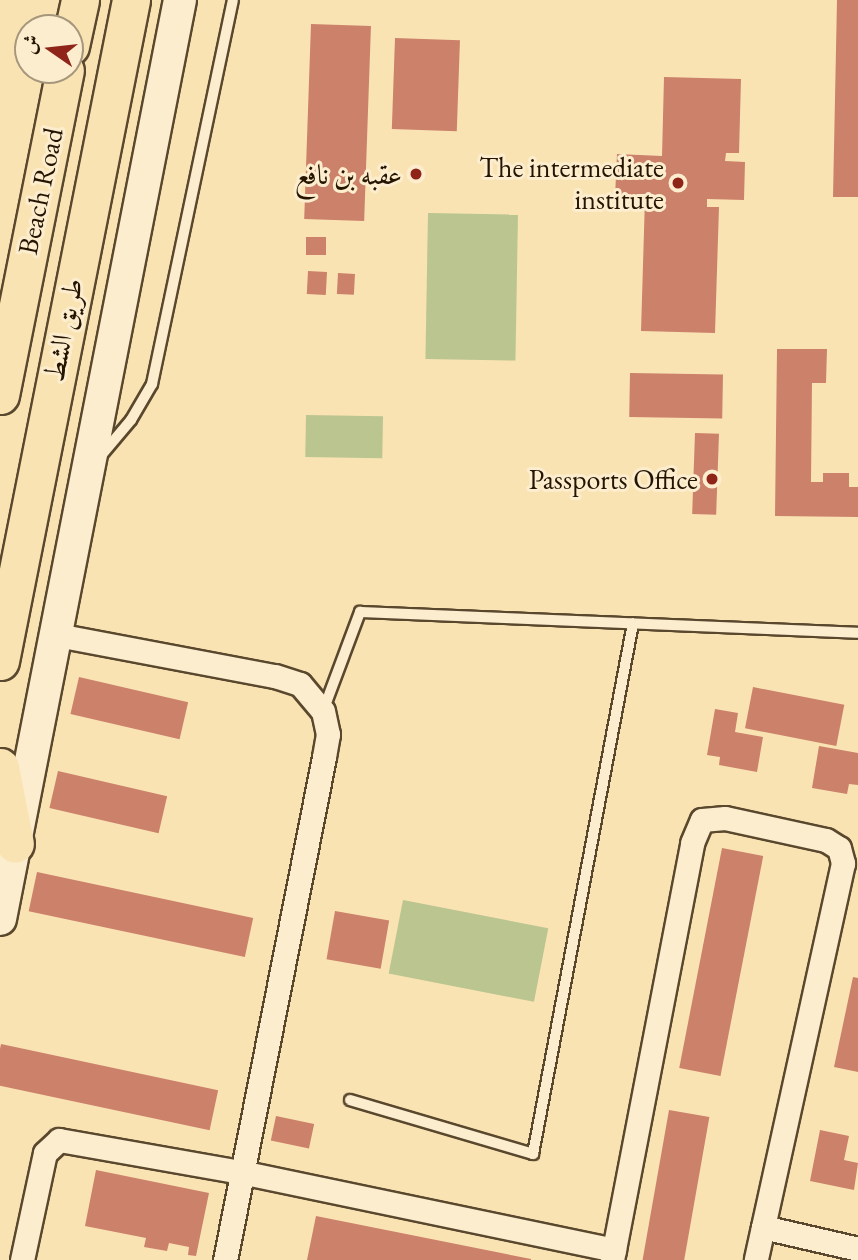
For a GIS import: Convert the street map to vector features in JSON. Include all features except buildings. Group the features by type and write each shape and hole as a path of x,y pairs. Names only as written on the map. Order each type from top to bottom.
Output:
{"main road":[{"name":"طريق الشط","path":"0,661 131,0"},
{"name":"Beach Road","path":"0,395 62,84"},
{"path":"0,767 15,844"}],"street":[{"path":"0,919 57,635 84,475 180,0"},
{"path":"57,635 275,676 300,684 323,711 328,734 324,757 246,1173 225,1260"},
{"path":"22,1260 45,1153 59,1140 246,1173 613,1255 692,843 702,820 725,818 827,840 839,848 842,863 756,1260"},
{"path":"763,1227 858,1249"}],"lane":[{"path":"84,475 131,420 152,384 233,0"},
{"path":"323,711 360,612 858,633"},
{"path":"350,1100 533,1154 633,624"}],"green space":[{"path":"428,213 518,215 515,361 425,359"},
{"path":"306,415 383,416 382,458 305,457"},
{"path":"403,900 548,928 534,1002 389,974"}],"place":[{"name":"عقبه بن نافع","path":"416,174"},
{"name":"The intermediate institute","path":"678,183"},
{"name":"Passports Office","path":"712,479"}]}
